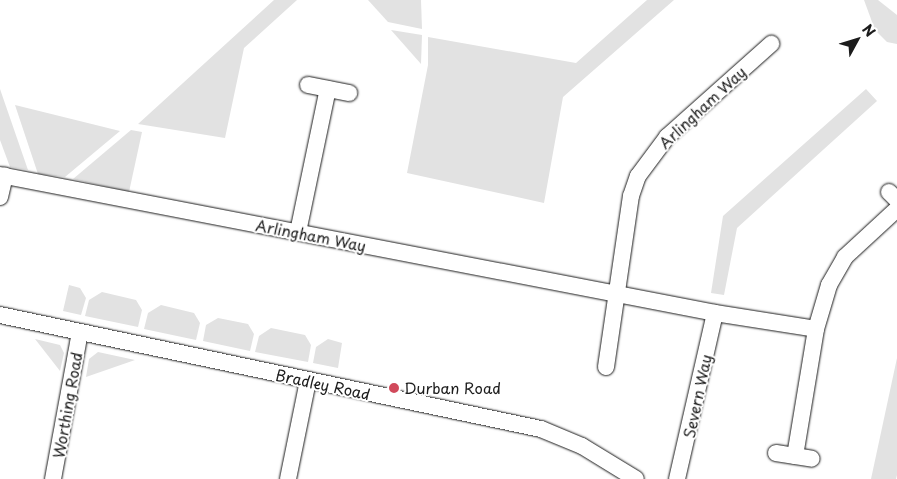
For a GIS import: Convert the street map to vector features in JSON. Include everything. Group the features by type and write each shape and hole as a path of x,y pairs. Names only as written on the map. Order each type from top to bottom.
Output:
{"street":[{"name":"Arlingham Way","path":"606,367 631,196 647,160 668,137 771,44"},
{"path":"308,86 349,93"},
{"path":"298,232 328,89"},
{"name":"Arlingham Way","path":"0,197 2,176 617,292 715,313 816,329"},
{"path":"795,456 816,329 829,284 845,257 897,210"},
{"name":"Severn Way","path":"677,479 715,313"},
{"name":"Bradley Road","path":"0,315 558,434 636,479"},
{"name":"Worthing Road","path":"53,479 80,332"},
{"path":"288,479 308,381"},
{"path":"776,453 812,459"}],"shaded area":[{"path":"274,0 297,0 244,48 225,138 138,124"},
{"path":"368,0 421,0 422,29 388,22"},
{"path":"647,0 674,0 563,97 544,203 407,173 428,65 428,37 576,63"},
{"path":"864,0 878,0 897,15 897,44 887,42 875,30"},
{"path":"391,30 422,35 421,64"},
{"path":"0,89 28,170 10,167 0,140"},
{"path":"866,89 877,101 737,228 724,295 711,293 723,216"},
{"path":"15,105 120,131 65,177 38,174"},
{"path":"131,130 142,132 129,192 73,179"},
{"path":"69,285 80,288 86,298 81,315 63,311"},
{"path":"102,292 136,300 142,310 138,327 85,316 89,300"},
{"path":"161,305 194,313 200,323 196,340 144,329 148,313"},
{"path":"218,318 248,324 254,334 250,351 203,341 206,325"},
{"path":"271,328 305,335 311,345 308,362 255,352 259,336"},
{"path":"35,339 60,345 64,353 60,371"},
{"path":"328,339 342,343 338,368 313,363 316,347"},
{"path":"98,352 135,360 86,377 89,359"},
{"path":"897,358 897,475 896,479 871,479"}],"place":[{"name":"Durban Road","path":"394,388"}]}
